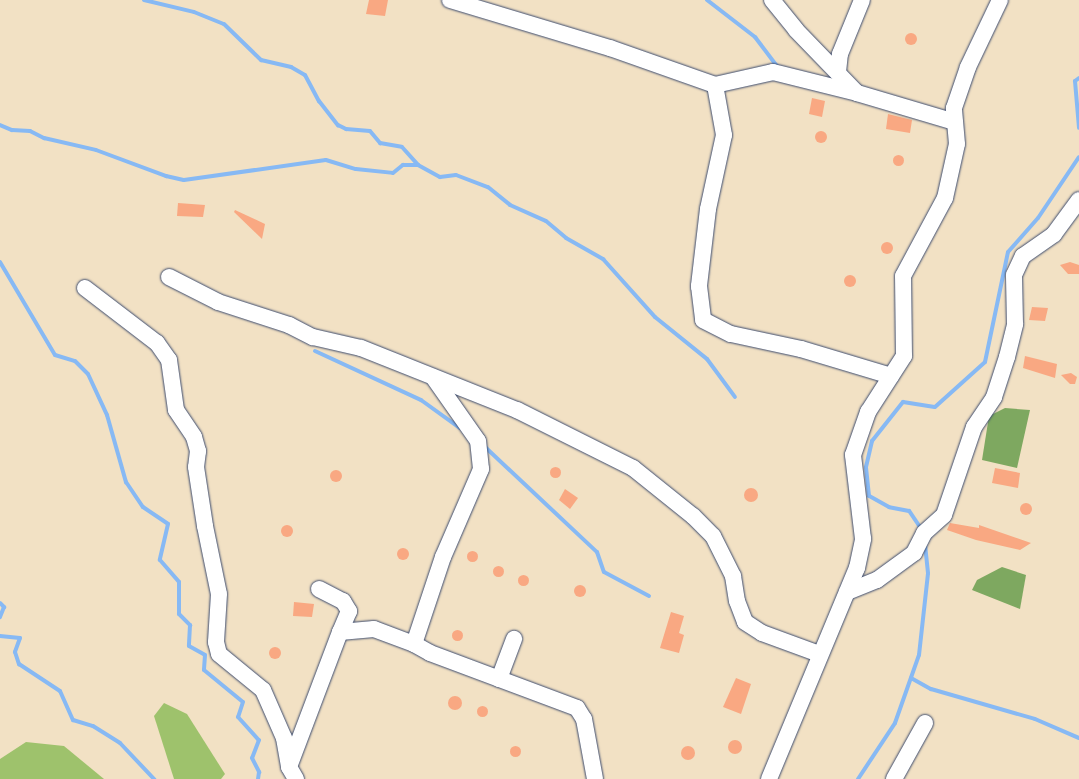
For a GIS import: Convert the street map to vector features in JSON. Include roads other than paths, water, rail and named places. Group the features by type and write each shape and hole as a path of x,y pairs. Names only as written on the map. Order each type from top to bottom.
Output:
{"street":[{"path":"450,0 610,48 716,85 773,72 857,93 955,122"},
{"path":"772,0 796,30 857,93"},
{"path":"838,72 840,54 862,0"},
{"path":"769,779 819,654 857,568 863,538 854,455 868,412 904,356 903,276 945,198 957,144 954,108 968,68 1000,0"},
{"path":"716,85 724,135 708,209 700,277 703,320 731,334 801,350 892,376"},
{"path":"848,592 877,580 914,553 924,533 944,515 974,427 994,397 1008,357 1015,324 1014,275 1023,256 1054,234 1079,200"},
{"path":"169,277 227,306 289,325 313,337 361,348 517,410 633,468 693,516 713,536 733,576 737,601 744,622 762,633 819,654"},
{"path":"85,288 157,343 169,360 176,410 194,437 198,451 196,467 205,526 219,594 216,642 219,654 263,690 284,738 293,773"},
{"path":"414,644 443,557 481,469 478,441 433,377"},
{"path":"293,773 340,632 349,611 343,601 319,589"},
{"path":"340,632 374,629 577,708 584,719 595,779"},
{"path":"499,679 514,638"},
{"path":"894,779 925,723"}],"waterway":[{"path":"144,0 194,12 224,24 261,60 291,67 305,75 319,101 338,125 346,129 370,131 380,143 402,147 418,165"},
{"path":"707,0 755,37 777,66"},
{"path":"1079,78 1075,81 1079,128"},
{"path":"0,125 12,130 30,131 44,138 96,150 166,176 184,180 326,160 356,169 393,173 403,165 418,165 440,177 456,175 488,187 510,205 546,221 566,238 603,259 655,317 707,359 735,397"},
{"path":"922,530 909,511 889,507 869,496 866,467 872,441 903,402 935,407 985,362 1008,252 1038,218 1079,157"},
{"path":"0,262 55,355 75,361 88,374 107,415 126,482 143,507 168,524 160,560 179,582 179,614 190,625 189,646 205,655 204,670 243,702 238,717 259,740 252,758 259,772 258,779"},
{"path":"315,351 421,400 460,428"},
{"path":"484,446 597,552 604,572 649,596"},
{"path":"858,779 895,723 919,655 928,573 925,544"},
{"path":"0,603 4,607 0,617"},
{"path":"0,636 20,638 15,652 19,664 60,691 73,720 93,726 120,743 154,779"},
{"path":"911,678 931,689 1035,719 1079,738"}]}
